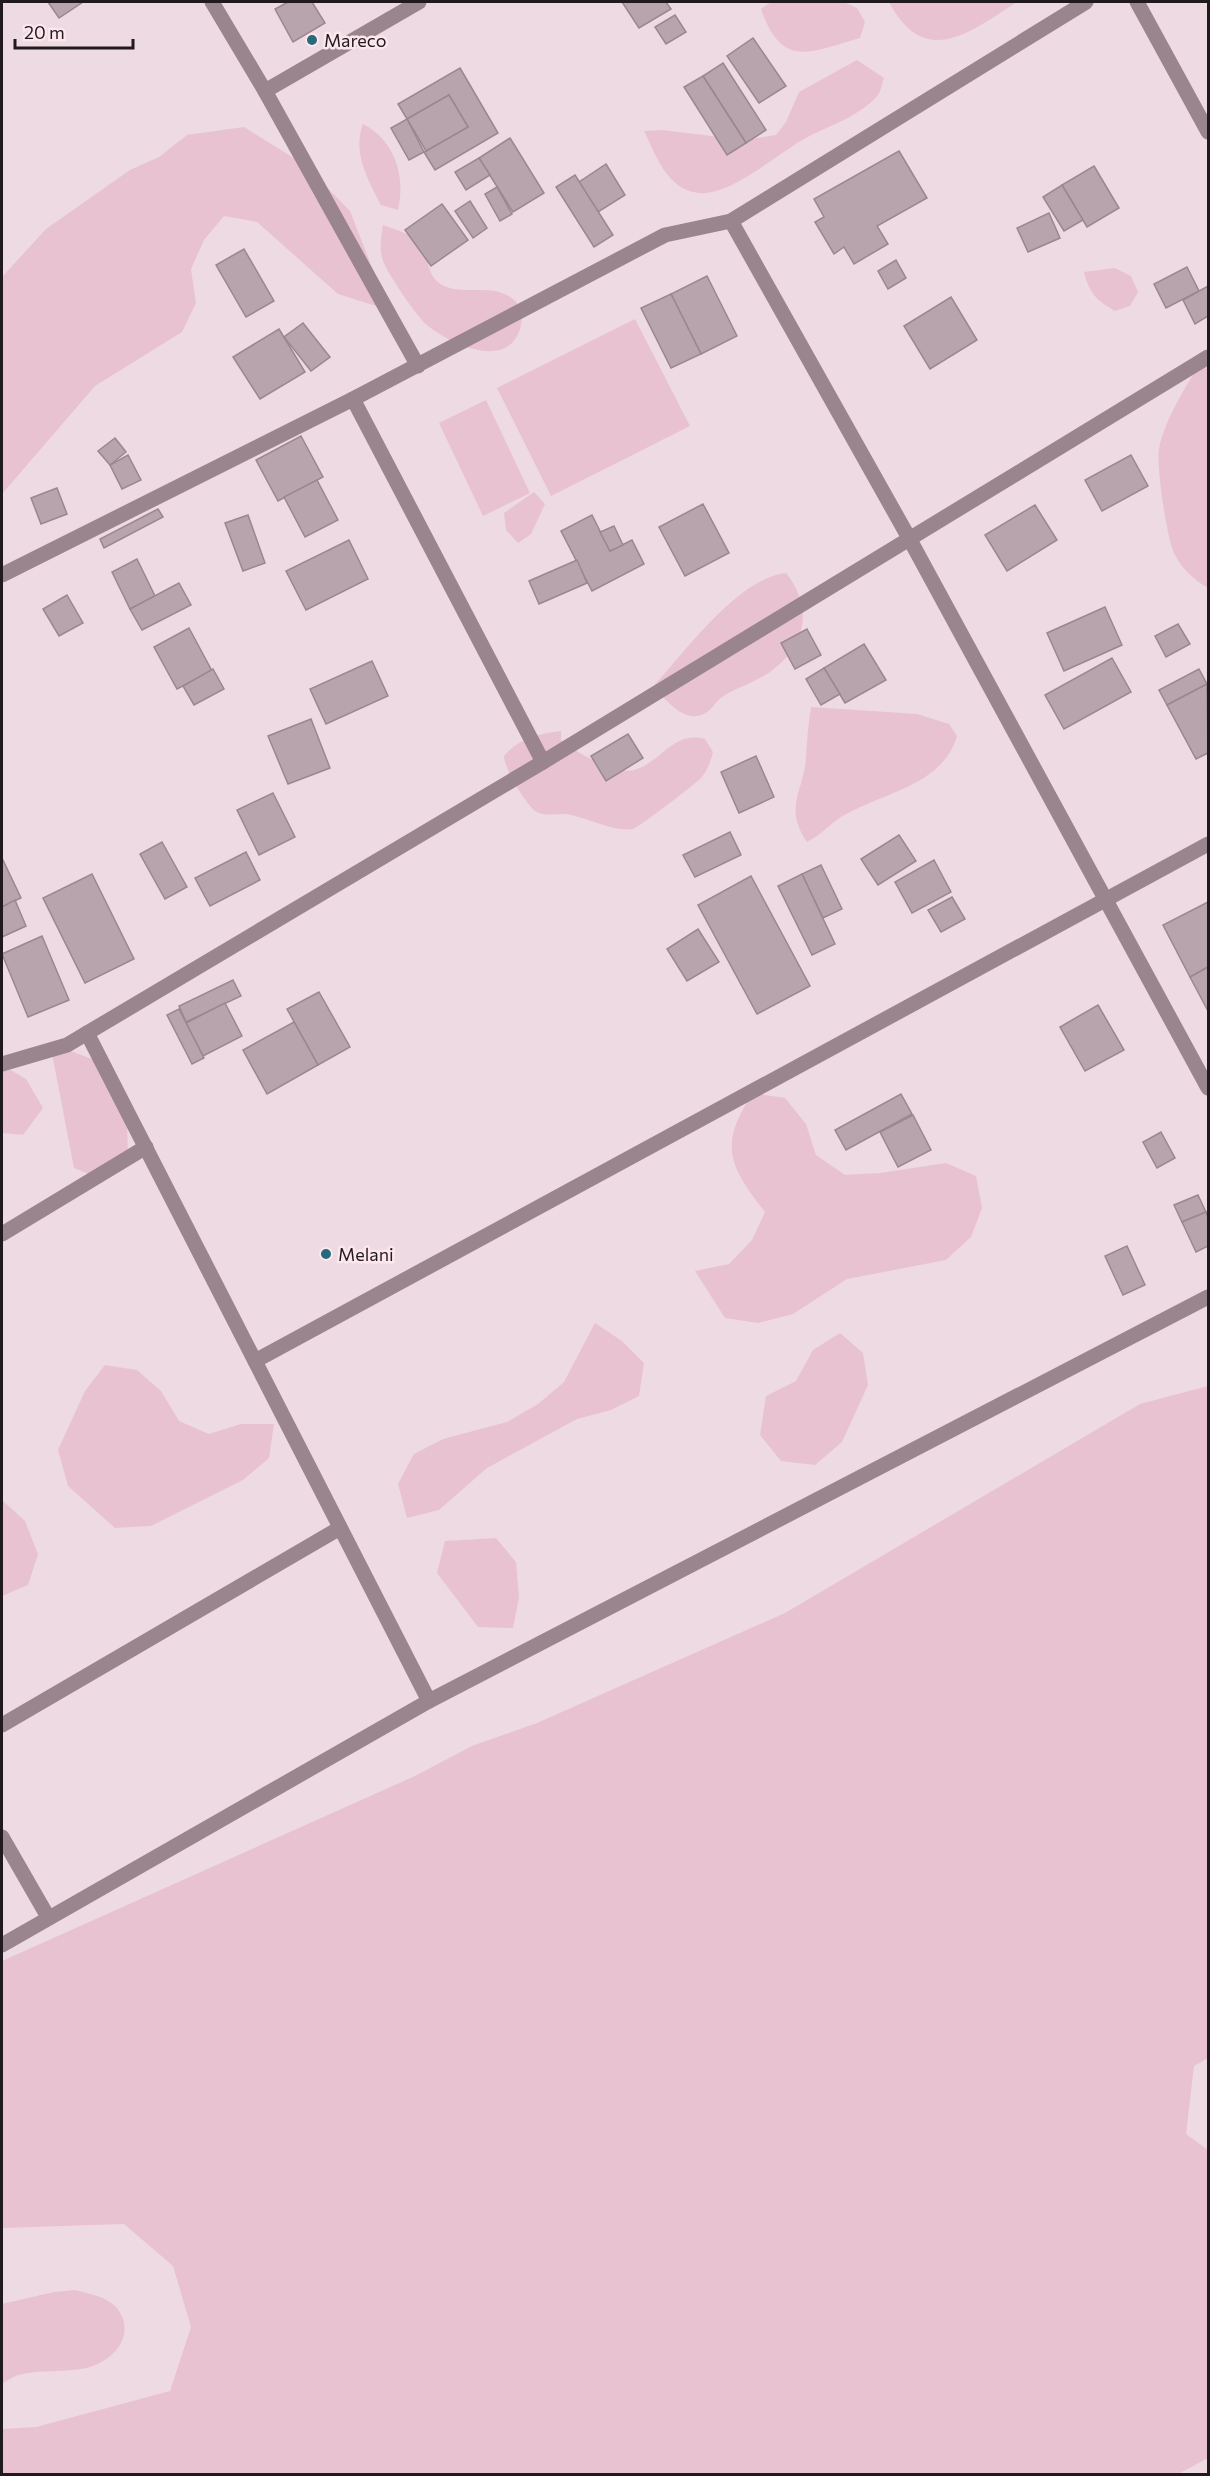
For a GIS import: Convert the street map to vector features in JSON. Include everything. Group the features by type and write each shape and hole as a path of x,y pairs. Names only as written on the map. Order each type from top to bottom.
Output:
{"street":[{"path":"212,2 265,91 418,366"},
{"path":"265,91 419,2"},
{"path":"2,575 354,399 665,235 731,221 1086,2"},
{"path":"1137,2 1209,132"},
{"path":"731,221 909,538 1209,1088"},
{"path":"2,1064 67,1045 543,762 1209,357"},
{"path":"354,399 543,762"},
{"path":"255,1361 1209,844"},
{"path":"87,1033 429,1701"},
{"path":"2,1234 146,1147"},
{"path":"2,1945 429,1701 1209,1297"},
{"path":"2,1725 340,1528"},
{"path":"2,1837 48,1917"}],"shaded area":[{"path":"771,2 844,2 857,8 865,22 860,38 826,48 800,52 788,49 778,41 769,28 761,9"},
{"path":"889,2 1017,2 965,33 949,39 933,40 918,35 903,23"},
{"path":"857,60 884,78 879,93 870,103 862,110 804,139 753,173 725,188 699,193 679,185 664,170 644,131 662,130 744,140 776,135 786,122 799,92"},
{"path":"363,124 383,140 396,161 400,185 398,210 381,205 367,176 359,145"},
{"path":"244,127 305,165 350,211 375,275 376,306 338,294 257,222 224,216 204,240 191,269 196,303 182,332 95,386 2,494 2,277 46,229 130,170 159,157 187,135"},
{"path":"383,225 408,234 420,243 429,269 439,283 458,290 499,292 509,296 517,303 521,312 521,323 513,342 503,349 477,350 449,340 427,325 416,313 383,261 381,239"},
{"path":"1115,268 1131,276 1138,292 1130,306 1115,311 1095,296 1088,286 1084,272"},
{"path":"635,319 690,426 551,496 497,388"},
{"path":"1208,351 1208,588 1188,573 1174,553 1165,518 1158,457 1162,437 1172,411"},
{"path":"486,400 530,493 483,516 439,423"},
{"path":"534,492 545,504 531,534 518,543 506,530 504,513"},
{"path":"786,573 801,600 803,614 802,628 797,641 780,664 762,677 722,697 702,715 684,714 667,702 653,687 696,637 731,602 749,588 768,578"},
{"path":"811,707 917,714 949,724 957,736 950,752 927,776 848,813 807,842 796,819 796,809 806,758"},
{"path":"561,731 561,740 576,750 606,766 626,771 643,766 684,739 694,737 705,739 713,752 704,774 690,787 637,827 618,829 571,815 539,813 526,801 516,785 507,769 504,756 523,741"},
{"path":"50,1043 97,1061 127,1122 128,1157 104,1180 74,1168"},
{"path":"2,1065 26,1079 43,1108 23,1135 2,1133"},
{"path":"753,1093 785,1098 806,1124 816,1155 845,1175 880,1173 946,1163 976,1176 982,1208 971,1237 946,1260 847,1279 793,1314 758,1323 725,1318 695,1271 729,1264 752,1240 765,1212 743,1181 732,1155 735,1127"},
{"path":"595,1323 622,1341 644,1363 639,1396 611,1410 577,1419 487,1468 439,1510 407,1518 398,1484 414,1454 443,1439 507,1422 538,1404 564,1382"},
{"path":"840,1333 863,1353 868,1385 842,1442 815,1465 781,1461 760,1435 766,1396 796,1381 813,1350"},
{"path":"105,1365 137,1370 161,1391 179,1421 209,1434 241,1424 274,1424 269,1458 243,1480 151,1526 115,1528 68,1486 58,1450 85,1391"},
{"path":"1208,1386 1208,2058 1194,2066 1186,2134 1208,2150 1208,2458 1178,2474 2,2474 2,2429 36,2427 170,2391 191,2327 173,2266 124,2224 2,2228 2,1961 415,1776 472,1746 537,1723 785,1613 1140,1404"},
{"path":"2,1500 25,1521 38,1554 28,1585 2,1596"},
{"path":"496,1538 516,1562 519,1597 513,1628 478,1627 437,1573 445,1541"},
{"path":"75,2290 104,2298 120,2312 125,2328 121,2344 116,2351 102,2362 86,2368 26,2373 2,2384 2,2304 54,2292"}],"building":[{"path":"48,2 83,2 59,18"},
{"path":"288,2 312,2 325,23 293,42 275,9"},
{"path":"622,2 666,2 671,9 639,28"},
{"path":"675,15 686,32 666,44 655,27"},
{"path":"753,38 786,86 759,103 727,56"},
{"path":"723,63 766,130 746,143 703,76"},
{"path":"460,68 498,133 435,170 424,152 468,127 449,95 407,119 398,104"},
{"path":"703,76 746,143 727,155 684,87"},
{"path":"449,95 468,127 426,151 407,119"},
{"path":"407,119 424,152 409,160 391,128"},
{"path":"510,138 544,193 513,212 479,158"},
{"path":"899,151 927,198 877,226 888,244 854,264 844,247 834,254 815,222 824,217 814,199"},
{"path":"479,158 490,175 466,190 455,172"},
{"path":"606,164 625,195 598,212 579,182"},
{"path":"1094,166 1119,208 1087,227 1062,185"},
{"path":"575,175 613,235 594,247 556,187"},
{"path":"1062,185 1083,220 1064,231 1043,197"},
{"path":"497,187 512,214 500,221 485,194"},
{"path":"470,201 487,228 473,238 455,211"},
{"path":"442,204 468,240 431,266 405,230"},
{"path":"1049,213 1060,238 1028,252 1017,228"},
{"path":"244,249 274,301 246,317 216,265"},
{"path":"896,260 906,278 888,289 878,271"},
{"path":"1187,267 1199,291 1166,308 1154,284"},
{"path":"707,276 737,336 701,354 671,294"},
{"path":"1208,286 1208,316 1195,324 1183,300"},
{"path":"671,294 701,354 671,368 641,308"},
{"path":"951,297 977,340 930,369 904,326"},
{"path":"303,323 330,357 311,371 284,337"},
{"path":"279,329 305,372 260,399 233,357"},
{"path":"301,436 323,477 278,501 256,460"},
{"path":"115,438 126,452 110,465 98,451"},
{"path":"128,455 141,480 122,489 110,465"},
{"path":"1131,455 1148,486 1102,511 1085,480"},
{"path":"317,480 338,520 305,537 284,497"},
{"path":"57,488 67,514 41,524 31,498"},
{"path":"703,504 729,553 685,576 659,527"},
{"path":"1035,505 1057,540 1007,571 985,535"},
{"path":"158,509 163,517 104,548 100,539"},
{"path":"248,515 265,563 243,571 225,523"},
{"path":"592,515 610,551 632,540 644,564 592,591 561,531"},
{"path":"614,526 623,545 610,551 600,532"},
{"path":"349,540 368,579 306,610 286,571"},
{"path":"137,559 155,596 130,609 112,572"},
{"path":"577,560 587,583 539,604 529,581"},
{"path":"179,583 191,605 142,630 130,609"},
{"path":"67,595 83,623 59,636 43,609"},
{"path":"1105,607 1122,645 1064,671 1047,633"},
{"path":"1178,624 1190,644 1166,657 1155,636"},
{"path":"189,628 212,671 177,689 154,647"},
{"path":"807,629 821,655 795,669 781,643"},
{"path":"864,644 886,680 845,703 824,668"},
{"path":"1112,658 1131,692 1064,729 1045,695"},
{"path":"372,661 388,696 326,724 310,689"},
{"path":"824,668 840,694 821,705 806,679"},
{"path":"213,669 224,689 194,705 183,686"},
{"path":"1199,669 1207,684 1167,705 1159,690"},
{"path":"1207,684 1208,753 1196,759 1167,705"},
{"path":"311,719 330,768 288,784 268,736"},
{"path":"628,734 643,758 606,781 591,756"},
{"path":"756,756 774,797 739,813 721,772"},
{"path":"273,793 295,837 259,855 237,810"},
{"path":"730,832 741,855 695,877 683,855"},
{"path":"899,835 916,861 878,885 861,859"},
{"path":"162,842 187,887 165,899 140,854"},
{"path":"246,852 260,880 210,906 195,878"},
{"path":"2,858 21,898 2,907"},
{"path":"934,860 951,892 912,913 895,882"},
{"path":"821,865 842,909 823,918 802,874"},
{"path":"92,874 134,959 85,983 43,898"},
{"path":"802,874 835,944 812,955 778,886"},
{"path":"751,876 810,986 757,1014 698,905"},
{"path":"952,897 965,919 941,932 928,910"},
{"path":"15,900 26,926 2,937 2,907"},
{"path":"1208,902 1208,967 1190,977 1163,925"},
{"path":"698,929 719,962 687,981 667,949"},
{"path":"42,936 69,1000 28,1017 2,954"},
{"path":"1208,967 1208,1011 1190,977"},
{"path":"233,980 241,996 186,1022 179,1006"},
{"path":"319,992 350,1047 318,1065 287,1009"},
{"path":"225,1003 242,1036 203,1056 186,1023"},
{"path":"1098,1005 1124,1050 1085,1071 1060,1027"},
{"path":"179,1009 204,1058 192,1064 167,1015"},
{"path":"294,1022 318,1065 267,1094 243,1050"},
{"path":"901,1094 912,1114 846,1150 835,1130"},
{"path":"913,1115 931,1150 898,1167 880,1132"},
{"path":"1161,1132 1175,1158 1157,1168 1143,1142"},
{"path":"1198,1195 1206,1212 1182,1222 1174,1205"},
{"path":"1206,1212 1208,1246 1196,1252 1182,1222"},
{"path":"1127,1246 1145,1285 1123,1295 1105,1256"}],"place":[{"name":"Mareco","path":"312,40"},
{"name":"Melani","path":"326,1254"}]}
